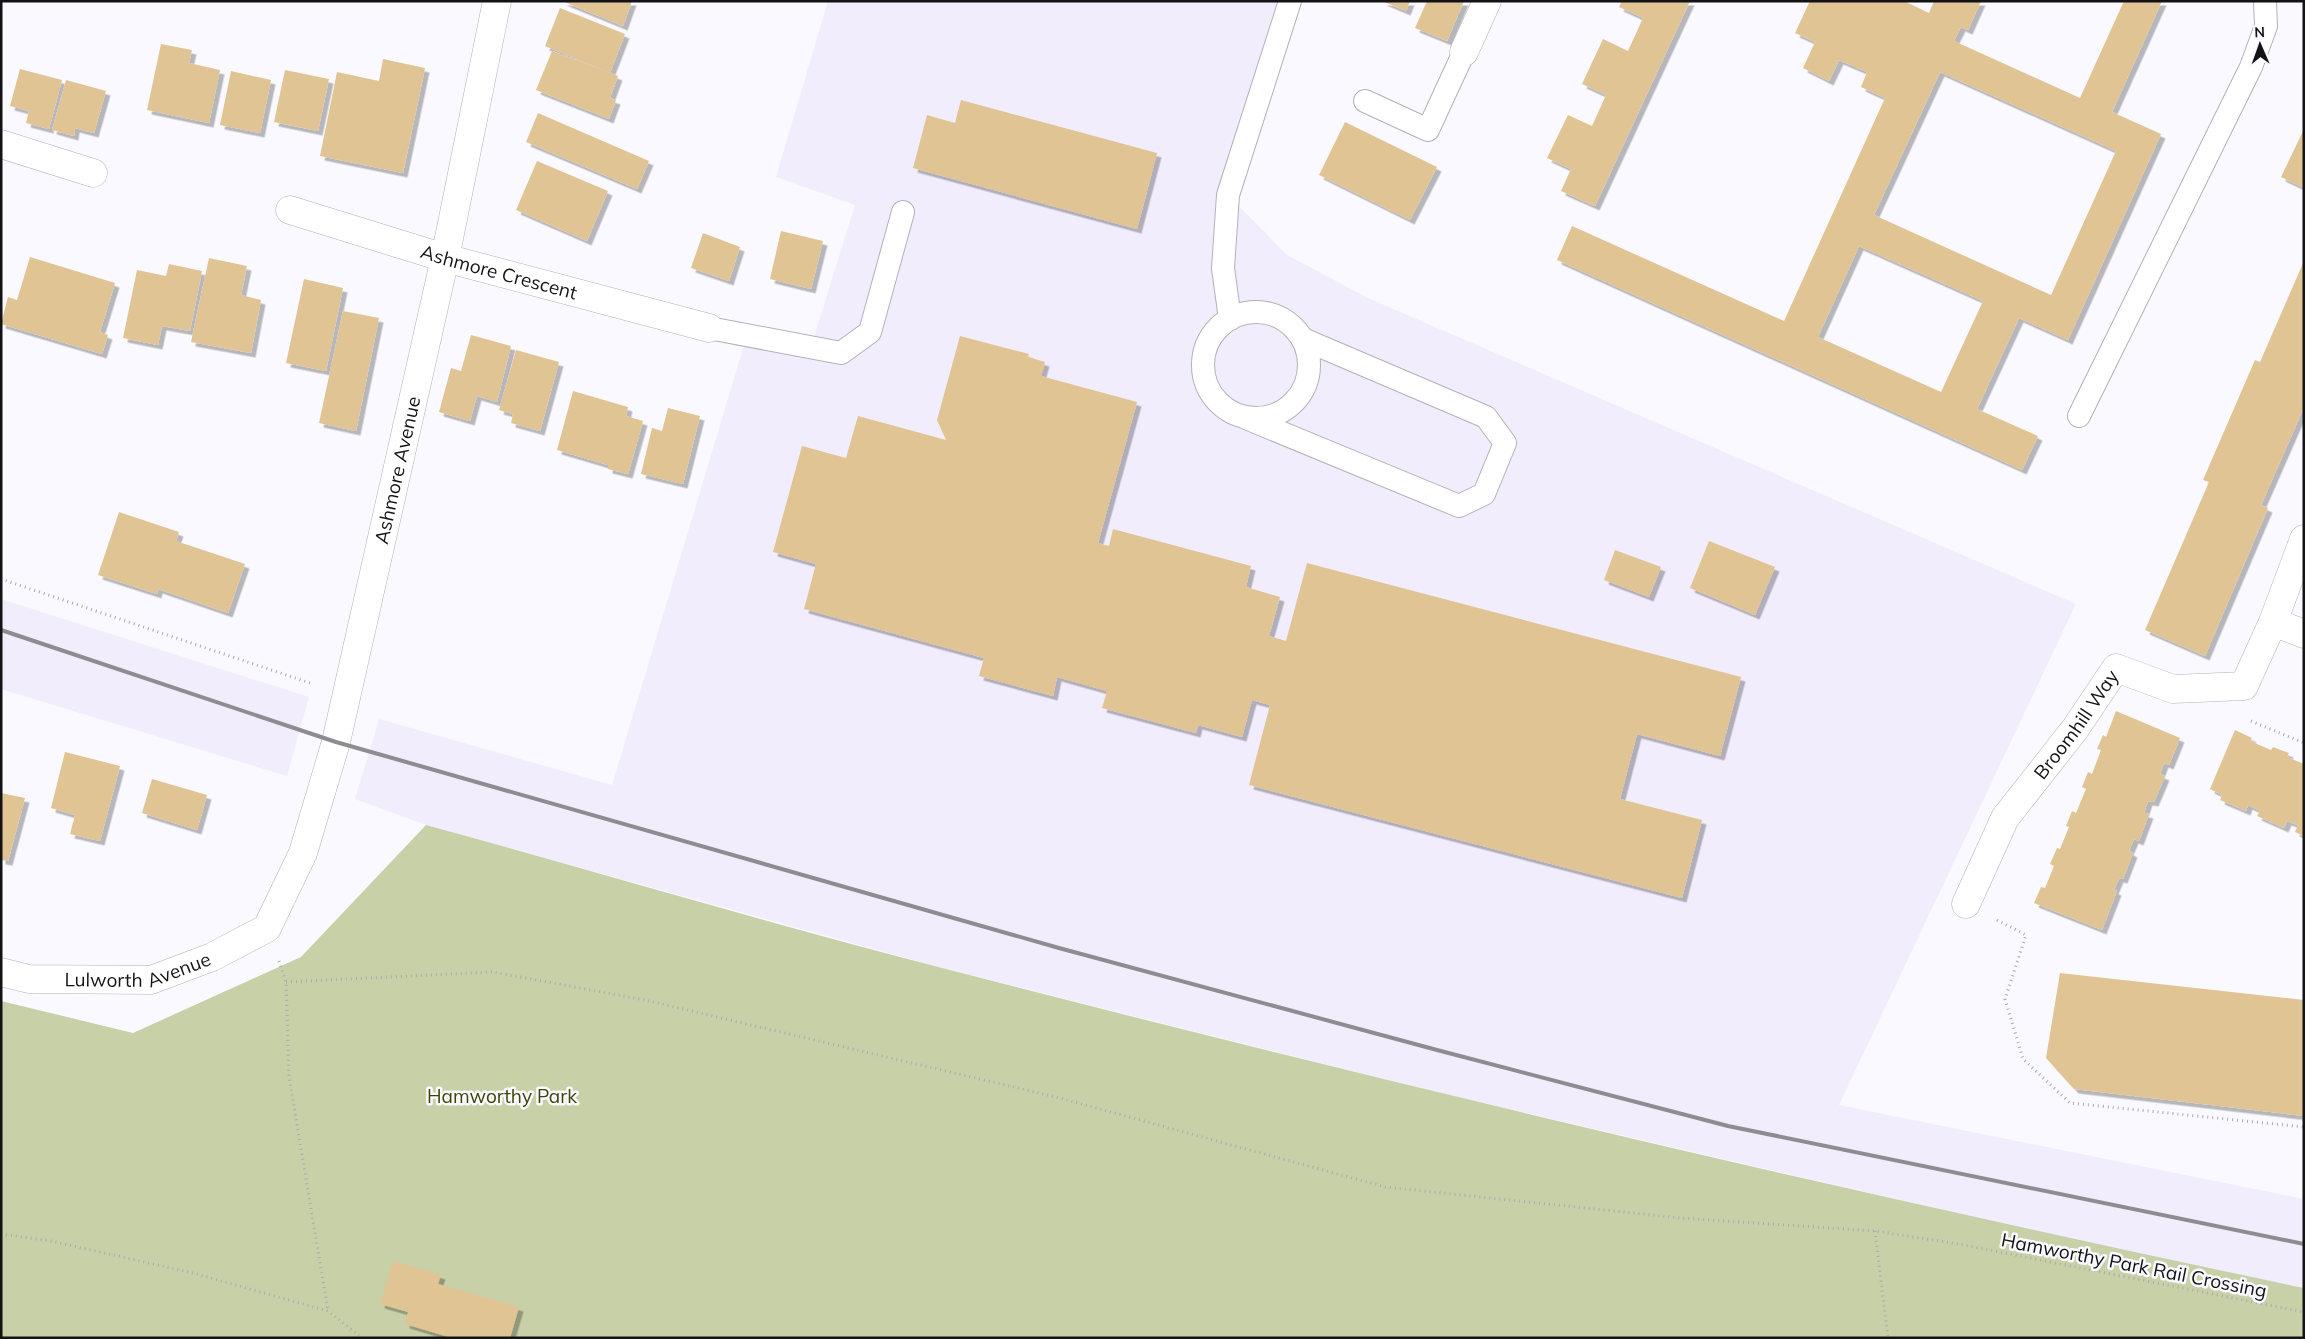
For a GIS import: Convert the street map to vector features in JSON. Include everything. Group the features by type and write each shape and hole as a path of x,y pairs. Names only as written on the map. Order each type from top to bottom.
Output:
{"street":[{"name":"Ashmore Avenue","path":"267,928 303,853 336,742 445,258 498,1"},
{"path":"1464,52 1487,1"},
{"path":"1,144 93,173"},
{"name":"Ashmore Crescent","path":"290,210 445,258 709,328"},
{"name":"Broomhill Way","path":"1966,904 2006,818 2075,730 2116,668 2173,688 2244,686 2274,622 2304,539"},
{"path":"2274,622 2304,634"},
{"name":"Lulworth Avenue","path":"1,972 29,979 151,980 212,957 267,928"}],"lane":[{"path":"1230,319 1223,268 1228,195 1290,1"},
{"path":"2079,416 2252,67 2266,26 2266,1"},
{"path":"1365,101 1428,130 1464,52"},
{"path":"709,328 841,353 870,332 902,212"},
{"path":"1246,418 1264,419 1282,412 1296,401 1306,387 1310,370 1309,354 1303,339 1292,325 1278,316 1262,312 1245,313 1230,319 1216,331 1206,346 1203,364 1205,383 1215,399 1228,412 1458,506 1484,494 1505,443 1486,417 1303,339"}],"path":[{"path":"1,579 346,695"},
{"path":"2026,936 2005,999 2023,1059 2070,1104 2304,1127"},
{"name":"Hamworthy Park Rail Crossing","path":"328,1311 288,1076 286,982 493,972 646,1000 1046,1095 1385,1187 1682,1218 1875,1230 1959,1244 2304,1312"},
{"path":"1875,1230 1888,1338"},
{"path":"1,1234 51,1241 193,1272 328,1311 362,1338"}],"shaded area":[{"path":"828,1 1290,1 1228,195 1287,255 1368,298 2076,604 1839,1105 2304,1199 2304,1288 2062,1238 1436,1092 946,969 426,825 355,799 379,719 612,785 747,335 810,350 855,205 776,177"},
{"path":"1,599 309,697 287,776 1,689"}],"green space":[{"name":"Hamworthy Park","path":"426,825 884,953 1456,1097 1964,1215 2304,1288 2304,1338 1,1338 1,1001 133,1033 301,957"}],"building":[{"path":"562,1 632,1 623,26"},
{"path":"1382,1 1410,1 1406,11"},
{"path":"1427,1 1464,1 1447,41 1415,28"},
{"path":"1622,1 1690,1 1595,206 1561,191 1571,169 1547,158 1568,115 1592,126 1606,95 1582,84 1603,39 1628,51 1643,18 1619,7"},
{"path":"1810,1 1904,1 1929,13 1934,1 1981,1 1968,30 1961,27 1954,41 2080,98 2124,1 2162,1 2112,112 2161,134 2068,340 2019,318 1977,409 2038,436 2022,470 1557,260 1572,226 1784,321 1885,98 1861,87 1867,72 1839,60 1829,81 1803,68 1815,42 1795,33","holes":["1940,72 2116,151 2051,295 1874,215","1859,246 1983,301 1941,392 1818,337"]},
{"path":"560,8 625,34 610,73 545,46"},
{"path":"161,44 192,50 189,63 220,70 209,123 147,110"},
{"path":"552,51 618,76 610,98 616,100 609,119 536,90"},
{"path":"383,59 425,68 403,173 320,156 337,72 379,81"},
{"path":"20,69 62,80 49,129 26,123 29,111 10,106"},
{"path":"285,70 329,79 318,131 274,122"},
{"path":"231,71 271,80 260,133 220,125"},
{"path":"66,80 106,91 94,133 75,128 74,136 52,130"},
{"path":"961,100 1157,153 1137,229 913,168 927,115 955,123"},
{"path":"538,113 649,161 637,189 526,142"},
{"path":"1345,122 1437,167 1410,220 1319,175"},
{"path":"2304,129 2304,188 2281,177"},
{"path":"537,161 608,191 587,241 516,210"},
{"path":"781,231 823,241 811,289 770,279"},
{"path":"703,233 740,247 729,281 691,268"},
{"path":"30,257 115,283 100,332 108,335 102,354 1,324 8,297 17,300"},
{"path":"209,258 247,266 241,295 261,300 251,353 191,342"},
{"path":"2304,261 2304,407 2261,505 2268,508 2205,656 2145,630 2209,482 2203,480 2255,360 2260,362"},
{"path":"169,264 202,271 190,331 162,326 158,345 123,338 137,270 166,276"},
{"path":"304,279 343,288 326,371 286,363"},
{"path":"343,311 379,318 356,431 319,423"},
{"path":"471,335 511,346 497,402 477,396 470,421 439,412 451,368 461,371"},
{"path":"960,336 1029,354 1028,357 1045,362 1041,376 1137,402 1098,543 1109,546 1113,529 1251,566 1246,587 1280,597 1269,636 1286,641 1307,563 1741,677 1720,756 1637,734 1620,799 1702,820 1682,898 1249,785 1270,705 1252,700 1242,737 1198,725 1196,733 1102,708 1107,691 1057,677 1053,696 979,676 984,658 804,609 816,564 773,552 802,446 846,458 858,416 946,440 937,420"},
{"path":"516,350 559,362 540,431 511,423 513,414 499,410"},
{"path":"573,391 628,407 626,416 643,421 628,474 608,469 608,465 557,450"},
{"path":"668,408 700,416 683,484 641,474 652,428 662,431"},
{"path":"119,512 179,532 176,541 245,564 228,613 158,589 157,594 98,575"},
{"path":"1709,541 1775,567 1755,615 1690,588"},
{"path":"1615,550 1661,567 1649,597 1604,580"},
{"path":"2116,711 2180,738 2169,765 2164,763 2160,774 2165,776 2154,802 2148,801 2144,813 2149,814 2139,841 2134,839 2129,851 2133,853 2123,879 2119,878 2114,890 2117,891 2102,930 2034,903 2041,887 2045,888 2054,866 2050,864 2057,848 2060,849 2069,827 2066,826 2072,811 2076,813 2086,789 2082,787 2088,772 2092,774 2101,750 2097,749 2103,735 2106,737"},
{"path":"2235,730 2252,738 2250,741 2271,750 2273,747 2289,753 2287,757 2304,764 2304,836 2295,832 2298,825 2287,821 2284,828 2257,816 2260,811 2248,805 2246,811 2220,800 2222,795 2210,789"},
{"path":"65,752 120,766 100,841 70,834 75,815 51,808"},
{"path":"152,779 207,795 197,830 142,813"},
{"path":"1,793 25,798 8,861 1,860"},
{"path":"2060,973 2304,1000 2304,1116 2074,1089 2046,1058"},
{"path":"393,1261 441,1275 438,1284 519,1307 510,1338 452,1338 405,1324 408,1312 380,1304"}],"railway":[{"path":"1,630 336,742 1059,948 1437,1050 1728,1126 2304,1244"}]}
